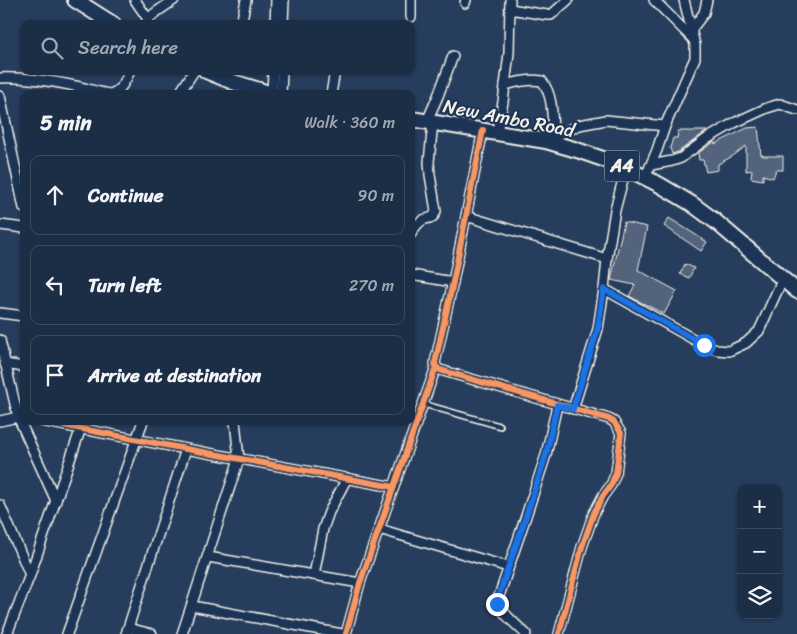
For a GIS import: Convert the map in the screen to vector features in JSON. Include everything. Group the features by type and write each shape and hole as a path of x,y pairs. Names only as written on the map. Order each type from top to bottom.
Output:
{"main road":[{"path":"75,0 107,20"},
{"path":"222,75 232,82 257,90"},
{"name":"New Ambo Road","path":"415,120 549,139 626,168 700,209 797,291"}],"street":[{"path":"134,0 146,20"},
{"path":"148,20 174,0"},
{"path":"242,20 246,0"},
{"path":"275,20 276,0"},
{"path":"283,20 284,0"},
{"path":"411,0 411,17"},
{"path":"346,634 360,584 436,367 435,363 454,282 466,216 505,85 510,52 510,4 551,15 568,0"},
{"path":"654,0 692,35"},
{"path":"645,178 665,126 695,58 696,51 684,0"},
{"path":"692,35 704,13 707,0"},
{"path":"415,228 423,220 430,219 435,215 436,211 429,162 430,122 453,56"},
{"path":"118,90 128,75"},
{"path":"182,90 191,75"},
{"path":"267,90 271,75"},
{"path":"281,90 282,75"},
{"path":"333,90 334,75"},
{"path":"0,78 15,77 77,86 90,90"},
{"path":"505,85 524,81 542,81 547,88 550,98 549,139 580,125 606,120 665,126"},
{"path":"0,96 20,172"},
{"path":"651,165 681,158 734,123 767,108 780,104 797,110"},
{"path":"573,409 598,328 615,210 626,168"},
{"path":"466,216 607,259"},
{"path":"0,226 20,228"},
{"path":"415,275 454,282"},
{"path":"604,289 704,345 717,350 729,351 746,343 759,331 783,278"},
{"path":"0,313 20,316"},
{"path":"0,340 20,415"},
{"path":"5,364 20,366"},
{"path":"436,367 440,370 609,419 614,422 621,434 616,473 611,485 598,504 591,521 582,547 559,634"},
{"path":"526,634 497,604 546,455 557,405"},
{"path":"0,421 20,418"},
{"path":"24,425 56,501"},
{"path":"64,425 186,450 394,487"},
{"path":"68,634 141,425"},
{"path":"182,634 239,459 235,425"},
{"path":"7,634 30,576 81,428"},
{"path":"152,634 127,631 186,450"},
{"path":"314,575 323,529 329,512 347,478"},
{"path":"0,505 30,576"},
{"path":"379,529 508,567"},
{"path":"208,557 360,584"},
{"path":"192,606 342,634"}],"lane":[{"path":"424,404 500,426"}],"building":[{"path":"758,127 761,155 783,156 783,170 776,170 773,178 763,175 763,180 751,178 752,170 746,171 746,146 718,164 718,170 706,172 703,160 699,160 698,153 714,142 715,144 747,128"},
{"path":"678,131 707,131 678,152 672,154 670,148 673,138 677,138"},
{"path":"669,218 707,242 701,251 664,226"},
{"path":"624,222 647,227 638,270 677,291 664,314 629,296 635,285 611,280"},
{"path":"685,264 694,268 689,278 680,274"}],"cycle path":[{"path":"346,634 360,583 436,367 435,363 483,130"},
{"path":"436,367 440,370 609,419 614,422 621,433 616,473 594,513 582,547 559,634"},
{"path":"62,425 394,487"}],"route":[{"path":"497,604 546,455 557,405 573,409 598,328 604,289 704,345"}]}
